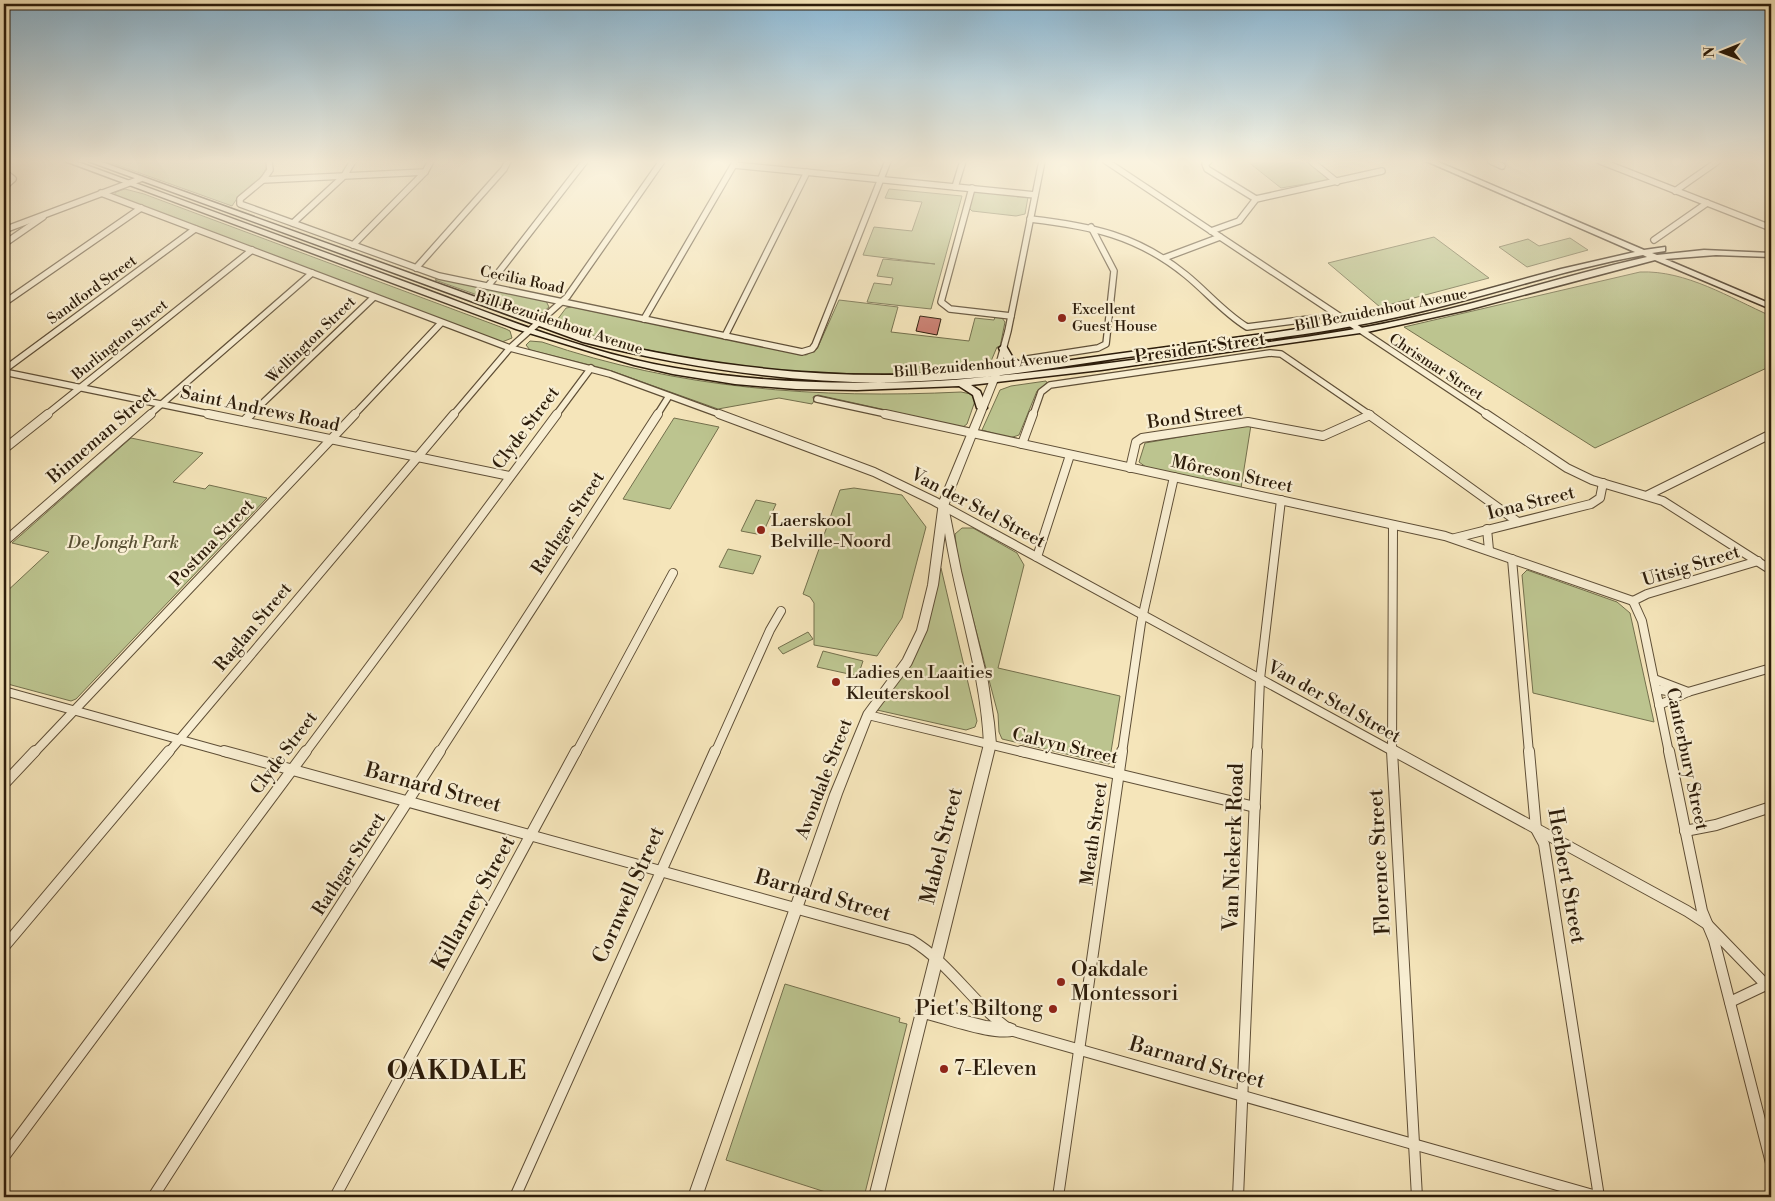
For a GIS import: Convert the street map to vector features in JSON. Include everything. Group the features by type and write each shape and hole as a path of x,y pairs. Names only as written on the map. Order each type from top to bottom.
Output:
{"main road":[{"name":"Bill Bezuidenhout Avenue","path":"221,217 529,330 634,362 674,371 751,382 873,388 963,384 995,377 1359,331 1471,306 1654,258 1705,252 1771,254"},
{"name":"Bill Bezuidenhout Avenue","path":"246,217 538,324 586,340 647,356 756,373 876,380 995,377 1027,363 1349,324 1444,304 1642,252 1701,246 1771,248"},
{"path":"1561,217 1771,307"},
{"path":"1003,348 1012,363 1027,363"},
{"path":"963,384 977,392 982,408"}],"street":[{"path":"4,230 39,217"},
{"path":"4,244 42,217"},
{"path":"4,303 128,217"},
{"name":"Van der Stel Street","path":"164,217 510,348 591,368 669,396 874,472 944,505 1707,924 1770,986"},
{"name":"Cecilia Road","path":"274,217 439,276 802,352 809,351 815,345 866,217"},
{"path":"293,224 300,217"},
{"path":"353,245 381,217"},
{"path":"416,268 461,217"},
{"path":"488,286 542,217"},
{"name":"Raglan Street","path":"4,947 510,348 563,302 623,217"},
{"path":"644,318 703,217"},
{"path":"725,336 784,217"},
{"path":"964,217 941,302 950,309 1011,316"},
{"name":"Chrismar Street","path":"1190,217 1359,331 1580,475 1648,495 1669,504 1771,570"},
{"path":"1211,231 1239,221 1242,217"},
{"path":"1654,240 1687,217"},
{"path":"1743,217 1771,228"},
{"path":"995,377 1011,316 1030,219 1091,227 1139,242 1164,258 1244,326 1253,328 1316,318"},
{"path":"1027,363 1098,348 1106,344 1114,271 1091,227"},
{"name":"Sandford Street","path":"4,371 195,229"},
{"path":"1164,258 1220,237"},
{"name":"Burlington Street","path":"4,449 252,250"},
{"name":"Binneman Street","path":"4,542 312,273"},
{"name":"Wellington Street","path":"244,421 374,297"},
{"name":"Postma Street","path":"4,784 442,322"},
{"name":"President Street","path":"1022,444 1041,392 1050,385 1270,353 1287,356 1518,522"},
{"name":"Clyde Street","path":"4,1156 591,368"},
{"name":"Saint Andrews Road","path":"4,371 510,476"},
{"name":"Avondale Street","path":"695,1197 836,794 868,715 907,662 922,630 933,585 944,505 971,433 995,377"},
{"name":"Rathgar Street","path":"153,1197 669,396"},
{"name":"Môreson Street","path":"817,399 1453,538 1633,601"},
{"name":"Bond Street","path":"1130,468 1136,442 1140,439 1248,422 1323,436 1370,415"},
{"path":"1648,495 1771,434"},
{"path":"1037,557 1070,455"},
{"name":"Meath Street","path":"1058,1197 1143,615 1174,477"},
{"name":"Iona Street","path":"1453,538 1594,502 1602,494 1603,483"},
{"name":"Van Niekerk Road","path":"1238,1197 1260,679 1281,500"},
{"name":"Mabel Street","path":"876,1197 990,744 989,717 982,667 953,562 944,505"},
{"name":"Florence Street","path":"1393,525 1393,752 1417,1197"},
{"path":"1487,530 1489,550"},
{"name":"Herbert Street","path":"1512,559 1536,829 1544,844 1599,1197"},
{"name":"Uitsig Street","path":"1633,601 1647,594 1758,562"},
{"name":"Killarney Street","path":"335,1197 673,573"},
{"name":"Canterbury Street","path":"1633,601 1642,621 1702,911 1730,1002 1771,1163"},
{"name":"Cornwell Street","path":"515,1197 660,870 770,630 781,611"},
{"path":"1659,704 1688,692 1771,668"},
{"path":"1654,679 1688,692"},
{"path":"1656,689 1671,692 1688,692"},
{"name":"Barnard Street","path":"4,691 911,940 923,946 981,1007 1010,1030 1599,1197"},
{"name":"Calvyn Street","path":"868,715 1255,807"},
{"path":"1685,830 1716,825 1771,807"},
{"path":"1730,1002 1770,986"},
{"path":"922,1011 986,1028 1010,1030"}],"green space":[{"path":"172,217 206,217 510,331 512,338 502,342"},
{"path":"917,217 956,217 931,309 867,302 874,283 891,285 893,278 877,276 883,259 935,264 863,255 874,227 912,231"},
{"path":"1434,237 1489,278 1380,307 1328,263"},
{"path":"1570,238 1588,250 1527,267 1499,247 1528,239 1539,246"},
{"path":"1640,272 1657,273 1691,280 1771,316 1771,366 1595,448 1404,327"},
{"path":"438,278 546,301 549,307 542,313 528,313 435,280"},
{"path":"839,300 898,307 891,332 969,341 975,318 994,320 995,317 1002,318 1005,322 1000,347 997,347 989,366 971,371 869,374 824,373 734,365 646,350 559,325 557,320 566,308 572,307 806,355 817,349"},
{"path":"530,341 542,342 593,358 645,371 697,380 802,392 908,394 961,392 971,394 975,401 967,424 963,427 818,395 813,397 814,401 812,404 779,398 718,409 606,369 530,350 526,345"},
{"path":"1046,381 1047,383 1037,391 1019,435 1010,438 982,430 1000,390 1011,386"},
{"path":"674,418 719,427 670,509 623,499"},
{"path":"1251,425 1241,488 1146,467 1139,462 1145,443"},
{"name":"De Jongh Park","path":"131,438 203,453 173,482 205,489 209,485 267,498 76,699 71,701 4,683 4,594 49,552 12,543"},
{"path":"854,488 902,495 926,527 902,618 877,656 814,645 814,603 810,597 803,594 840,490"},
{"path":"756,500 776,504 762,535 741,531"},
{"path":"962,528 973,528 1017,553 1024,565 998,668 1120,696 1109,764 1002,739 999,732 998,714 958,562 955,534"},
{"path":"728,549 761,556 753,574 719,567"},
{"path":"941,568 977,721 975,727 966,730 877,710 911,660 937,569"},
{"path":"1527,570 1617,602 1630,613 1654,722 1533,693 1522,575"},
{"path":"808,632 813,639 783,654 778,648"},
{"path":"823,651 863,661 858,676 817,667"},
{"path":"785,984 900,1018 899,1022 907,1024 864,1197 841,1197 726,1160"}],"building":[{"path":"920,316 941,319 937,335 916,331"}],"place":[{"name":"Excellent Guest House","path":"1062,318"},
{"name":"Laerskool Belville-Noord","path":"761,530"},
{"name":"Ladies en Laaities Kleuterskool","path":"836,682"},
{"name":"Oakdale Montessori","path":"1061,982"},
{"name":"Piet's Biltong","path":"1053,1009"},
{"name":"7-Eleven","path":"944,1069"}],"district":[{"name":"OAKDALE","path":"457,1071"}]}
